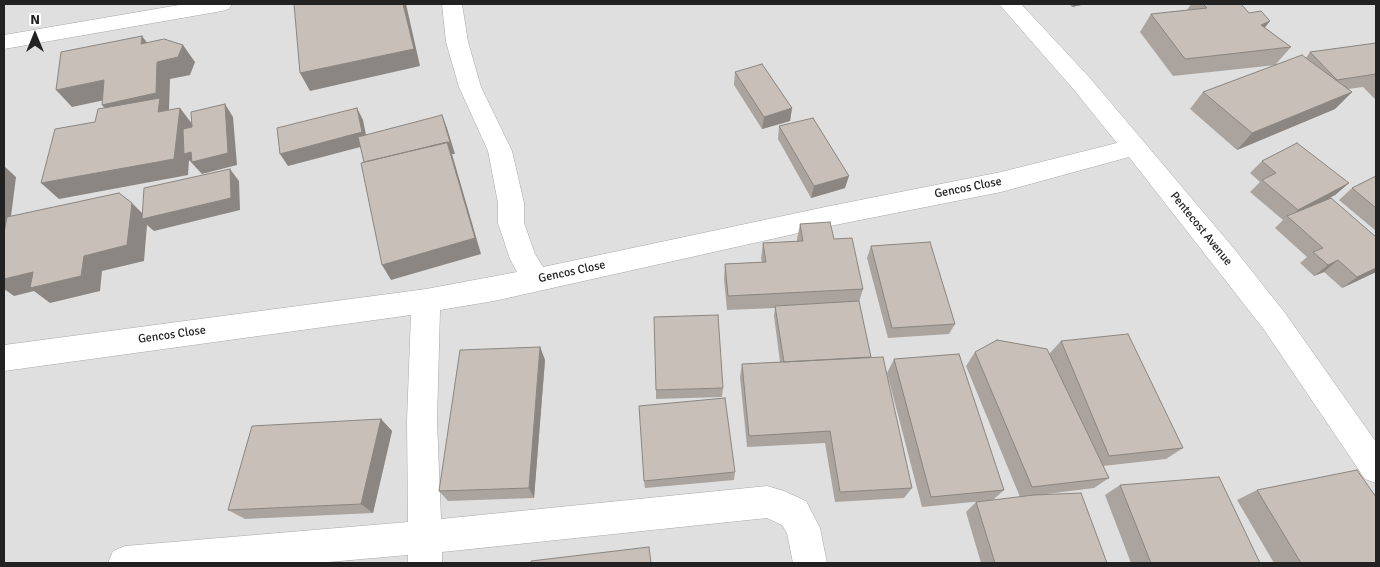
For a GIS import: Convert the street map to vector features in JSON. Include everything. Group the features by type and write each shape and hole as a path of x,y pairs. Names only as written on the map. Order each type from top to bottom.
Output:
{"street":[{"path":"4,42 222,4"},
{"path":"452,4 457,42 470,87 500,151 511,203 511,224 516,243 523,259 537,280"},
{"name":"Pentecost Avenue","path":"1009,4 1082,84 1226,259 1275,322 1376,468"},
{"name":"Gencos Close","path":"4,358 426,301 537,280 830,216 1001,182 1134,147"},
{"path":"425,550 422,422 426,301"},
{"path":"125,563 425,550 767,502 784,507 794,513 803,528 810,563"}],"shaded area":[{"path":"4,4 1376,4 1376,563 4,563"}],"building":[{"path":"294,4 403,4 414,49 300,73"},
{"path":"1203,4 1241,4 1249,13 1261,11 1270,21 1261,25 1291,47 1185,59 1151,14 1207,8"},
{"path":"142,36 141,44 164,39 183,45 178,57 157,62 156,93 102,105 104,80 56,90 61,52"},
{"path":"1376,43 1376,74 1337,80 1310,52"},
{"path":"1302,55 1352,92 1252,133 1203,92"},
{"path":"762,64 792,108 764,117 735,72"},
{"path":"160,98 158,112 180,108 174,159 41,183 55,129 95,122 98,109"},
{"path":"225,104 228,153 192,162 191,152 184,154 183,129 192,127 191,112"},
{"path":"357,108 362,132 280,154 277,128"},
{"path":"442,115 450,142 364,162 358,137"},
{"path":"813,118 849,176 814,186 779,126"},
{"path":"447,142 475,238 382,265 361,163"},
{"path":"1297,143 1349,183 1298,210 1262,180 1276,173 1262,161"},
{"path":"230,169 231,198 142,219 144,188"},
{"path":"1376,176 1376,208 1352,188"},
{"path":"119,193 132,203 127,245 84,256 81,276 30,288 33,272 4,279 4,233 7,217"},
{"path":"1331,198 1376,237 1376,268 1357,277 1338,260 1328,265 1313,252 1323,248 1287,216"},
{"path":"830,222 834,239 852,238 863,289 728,296 725,264 766,262 763,243 803,241 800,224"},
{"path":"930,242 955,324 892,328 871,246"},
{"path":"859,301 871,357 784,362 775,306"},
{"path":"718,315 723,388 656,390 654,317"},
{"path":"1128,334 1183,448 1109,456 1061,341"},
{"path":"997,340 1047,349 1109,478 1032,487 975,352"},
{"path":"540,347 529,488 439,491 460,350"},
{"path":"959,354 1004,490 931,497 894,359"},
{"path":"883,357 912,488 840,492 830,431 749,436 742,364"},
{"path":"725,398 735,472 644,481 639,406"},
{"path":"381,419 361,504 228,510 252,426"},
{"path":"1357,470 1376,497 1376,563 1301,563 1257,490"},
{"path":"1219,477 1260,563 1151,563 1120,485"},
{"path":"1081,493 1107,563 995,563 976,502 1034,495"},
{"path":"649,547 651,563 531,563 531,561"}]}
